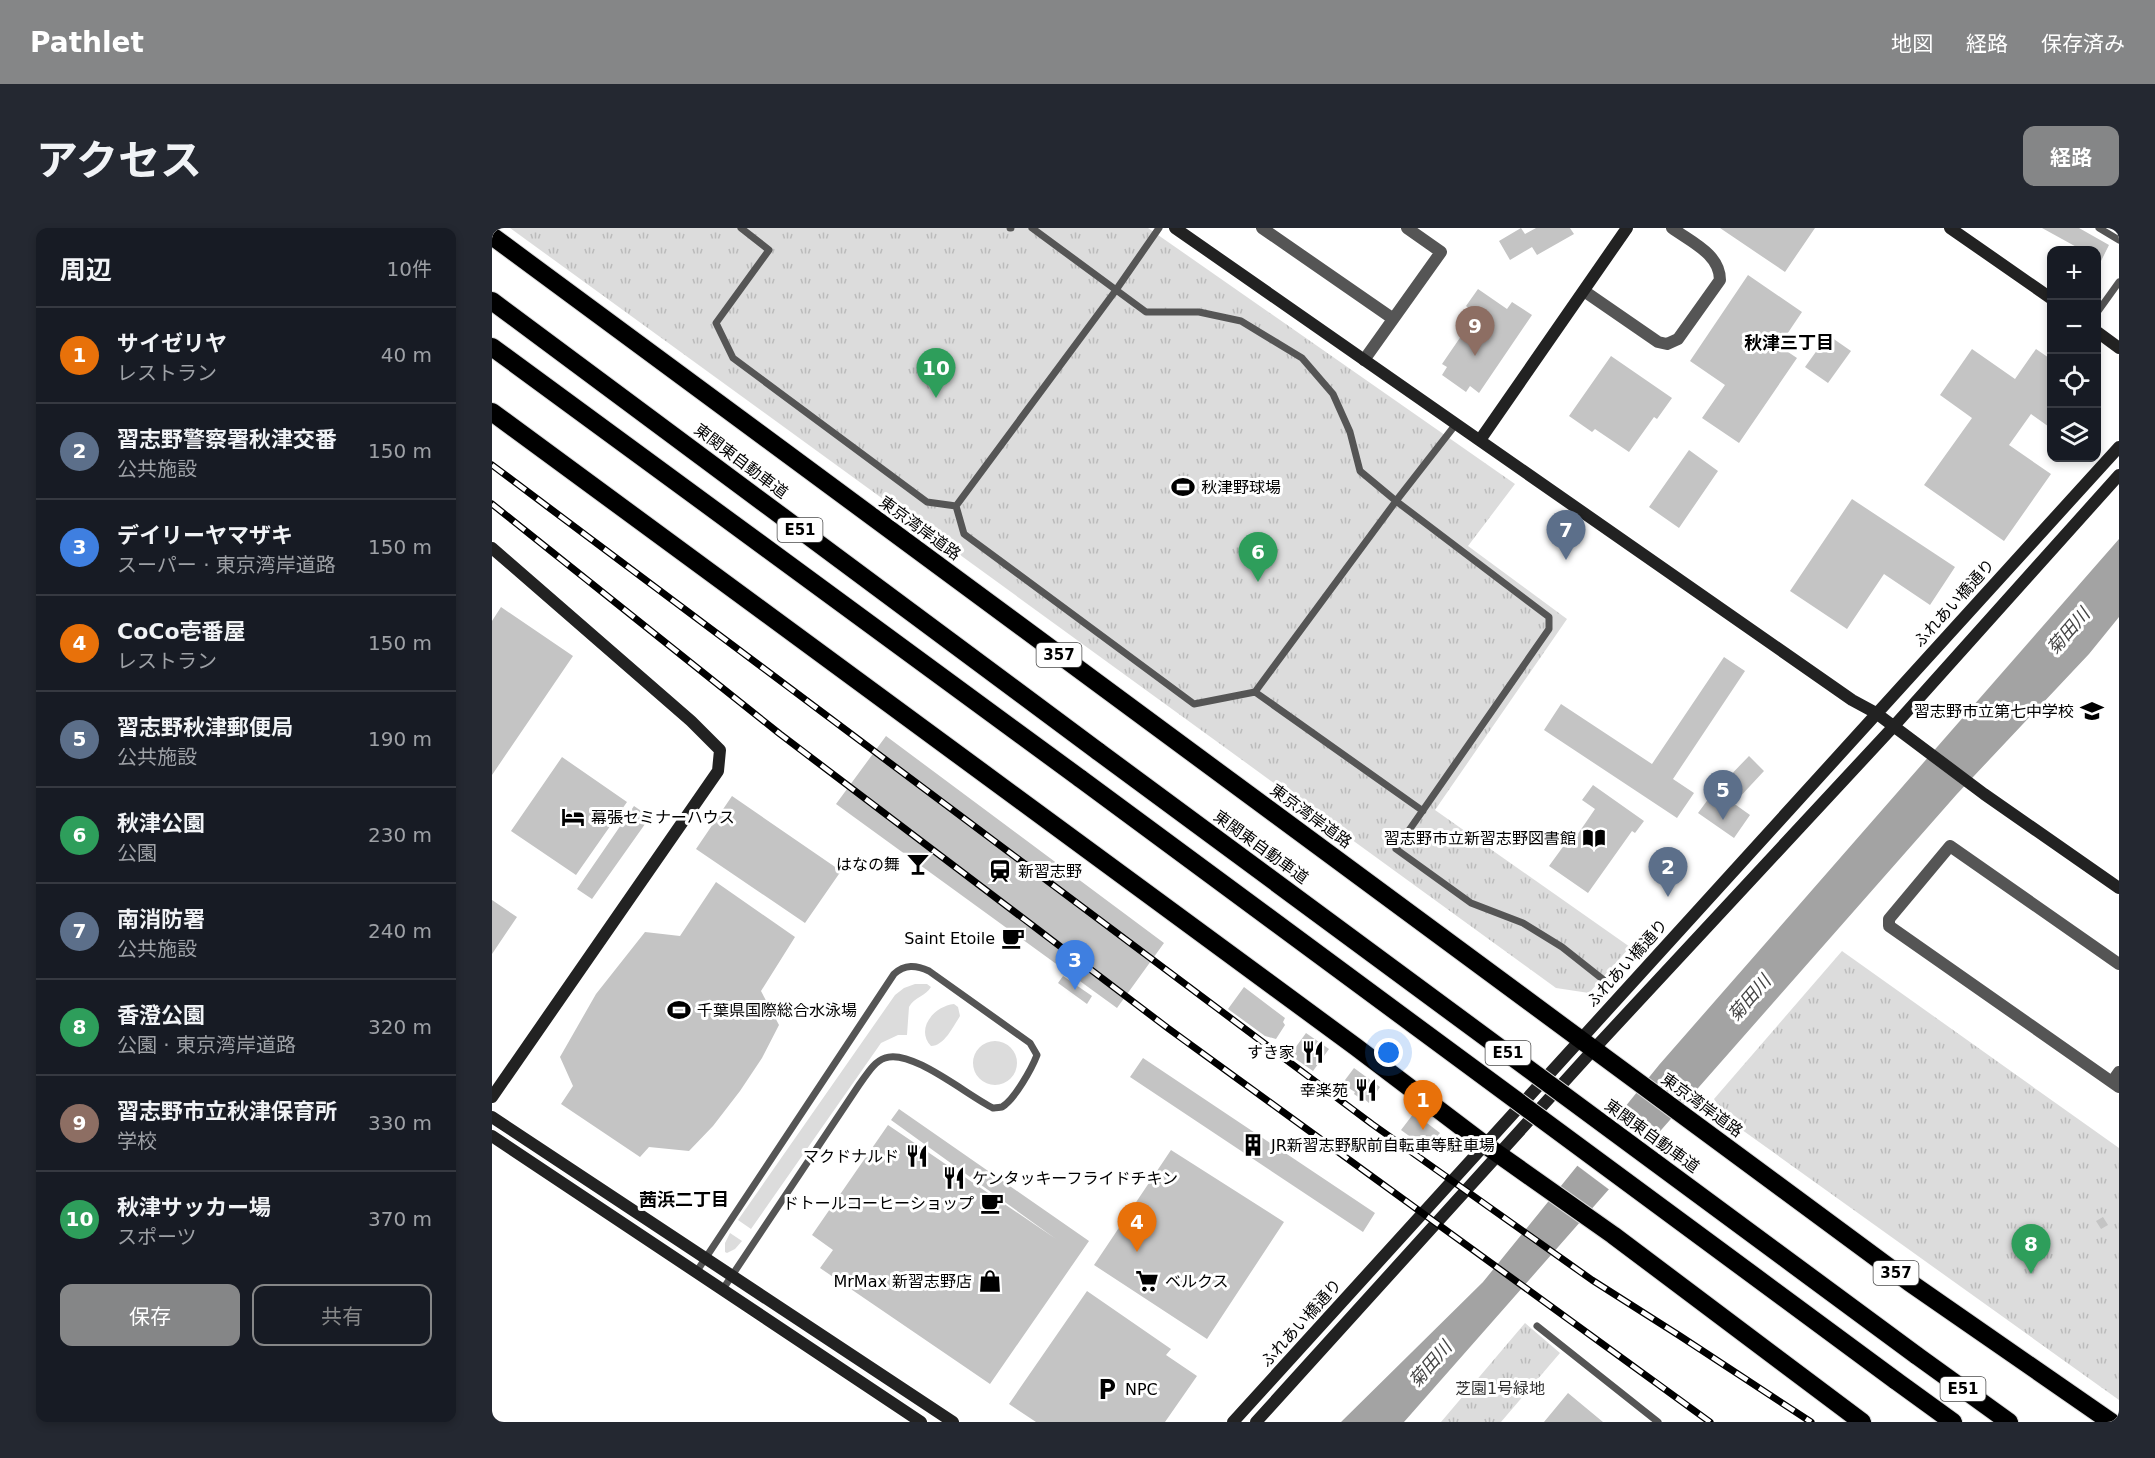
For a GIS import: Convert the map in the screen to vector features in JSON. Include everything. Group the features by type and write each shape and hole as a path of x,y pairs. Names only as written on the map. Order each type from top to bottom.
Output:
{"highway":[{"name":"東京湾岸道路","path":"492,236 1909,1282 2111,1422"},
{"name":"東関東自動車道","path":"496,305 2009,1422"},
{"name":"E51","path":"492,347 1953,1422"},
{"path":"492,412 1356,1047 1484,1144 1613,1235 1862,1422"}],"street":[{"path":"1175,228 1852,700 1876,713 1984,794 2119,888"},
{"path":"1262,228 1392,318"},
{"path":"1364,360 1441,252 1407,228"},
{"path":"1480,440 1627,228"},
{"path":"1584,291 1658,342 1667,344 1678,339 1720,280 1720,269 1713,258 1672,228"},
{"path":"1950,228 2047,296"},
{"path":"2101,334 2119,348"},
{"name":"ふれあい橋通り","path":"1256,1422 1499,1155 1586,1045 1876,713 2119,447"},
{"name":"ふれあい橋通り","path":"1233,1422 1484,1144 1586,1045 1894,726 2119,475"},
{"path":"492,548 691,721 720,750 718,771 492,1097"},
{"path":"2117,1080 1889,926 1889,919 1950,846 2119,964"},
{"path":"492,1117 953,1422"},
{"path":"492,1136 921,1422"}],"lane":[{"path":"741,228 769,250 716,323 732,358 927,502 956,506"},
{"path":"1032,228 1146,312 1199,312 1241,321 1302,358 1333,394 1350,432 1360,471 1549,617 1549,629 1396,849 1471,903 1523,923 1562,947 1610,985"},
{"path":"956,506 1116,290 1159,228"},
{"path":"2099,228 2119,240"},
{"path":"2101,308 2119,282"},
{"path":"956,506 964,534 1194,704 1255,692 1456,424"},
{"path":"1255,692 1423,811"},
{"path":"697,1271 888,983 899,970 912,966 929,971 1030,1043 1037,1055 1033,1067 1002,1107 993,1108 922,1065 899,1057 885,1058 875,1065 859,1085 723,1289"},
{"path":"1537,1326 1658,1422"}],"green space":[{"path":"510,228 1148,228 1515,484 1468,546 1567,619 1435,810 1630,947 1589,993 1556,988"},
{"path":"1842,951 2119,1148 2119,1400 1724,1117 1714,1099"},
{"path":"915,984 927,984 931,987 909,1007 907,1035 898,1035 881,1043 751,1229 738,1220 895,995"},
{"path":"954,1004 958,1007 960,1016 944,1039 931,1046 925,1033 929,1019 940,1009"},
{"path":"995,1041 1004,1042 1011,1047 1016,1054 1016,1072 1011,1079 1004,1084 995,1085 986,1084 979,1079 974,1072 973,1063 974,1054 979,1047 986,1042"},
{"path":"730,1233 742,1241 735,1249 727,1253 725,1243"},
{"name":"芝園1号緑地","path":"1525,1323 1560,1353 1501,1422 1441,1422"}],"water":[{"name":"菊田川","path":"2119,539 2119,617 2089,654 1957,794 1404,1422 1341,1422 1483,1282 1659,1065"}],"pier":[{"path":"1618,1111 1658,1140 1611,1191 1575,1164"}],"building":[{"path":"1521,228 1525,234 1536,228 1570,228 1574,234 1537,255 1532,247 1510,260 1499,241"},
{"path":"1720,228 1815,228 1785,272"},
{"path":"2042,228 2079,228 2109,245 2101,261 2101,246 2075,246"},
{"path":"1748,275 1802,312 1779,346 1797,358 1739,443 1702,418 1725,385 1690,361"},
{"path":"1478,289 1507,309 1512,302 1532,315 1479,393 1470,386 1466,392 1442,375 1447,367 1442,364 1468,326 1462,321 1470,309 1466,306"},
{"path":"1828,335 1851,351 1828,383 1805,367"},
{"path":"1972,349 2015,379 2036,349 2047,357 2047,425 2031,414 2009,445 2051,474 2004,541 1924,485 1972,418 1940,395"},
{"path":"1611,356 1672,398 1657,419 1654,417 1629,452 1595,429 1592,432 1569,416"},
{"path":"1689,450 1718,471 1679,528 1649,507"},
{"path":"1852,499 1955,567 1930,605 1884,574 1847,629 1790,591"},
{"path":"501,607 573,656 492,775 492,621"},
{"path":"1724,657 1745,671 1673,779 1694,793 1677,818 1544,730 1561,704 1652,764"},
{"name":"新習志野","path":"886,736 1164,943 1117,1008 836,804"},
{"path":"1749,756 1764,771 1737,800 1721,785"},
{"path":"562,757 627,802 576,875 511,831"},
{"path":"1593,785 1644,821 1635,833 1632,831 1588,893 1549,866 1565,844 1569,847 1595,809 1582,800"},
{"path":"1715,790 1750,815 1734,838 1698,813"},
{"path":"732,796 841,871 805,923 696,849"},
{"path":"634,806 650,817 592,899 577,889"},
{"name":"千葉県国際総合水泳場","path":"716,882 795,937 761,991 779,1025 762,1058 740,1091 713,1126 689,1151 649,1147 640,1157 561,1104 573,1086 560,1057 596,994 645,932 680,936"},
{"path":"492,900 517,917 492,954"},
{"path":"1063,976 1092,996 1087,1004 1058,983"},
{"path":"1244,987 1285,1018 1283,1022 1285,1025 1276,1039 1265,1036 1228,1009"},
{"path":"1306,1033 1329,1049 1313,1071 1290,1055"},
{"name":"JR新習志野駅前自転車等駐車場","path":"1143,1058 1375,1213 1363,1232 1130,1077"},
{"path":"1354,1068 1380,1087 1369,1103 1342,1084"},
{"path":"899,1109 1089,1241 990,1384 820,1268 833,1250 812,1235 888,1125 1056,1239 891,1120"},
{"path":"1414,1113 1440,1133 1427,1149 1401,1130"},
{"path":"1171,1150 1284,1222 1207,1339 1094,1265"},
{"path":"2103,1217 2108,1225 2101,1229 2096,1221"},
{"path":"1087,1291 1171,1349 1166,1355 1197,1376 1165,1422 1036,1422 1009,1404"},
{"path":"1568,1393 1603,1422 1544,1422"}],"railway":[{"path":"492,465 1372,1124 1592,1280 1811,1422"},
{"path":"492,504 780,734 1169,1029 1710,1422"}],"place":[{"name":"習志野市立秋津保育所","path":"1475,356"},
{"name":"秋津サッカー場","path":"936,398"},
{"name":"秋津野球場","path":"1183,487"},
{"name":"南消防署","path":"1566,560"},
{"name":"秋津公園","path":"1258,582"},
{"name":"習志野市立第七中学校","path":"2092,711"},
{"name":"幕張セミナーハウス","path":"573,817"},
{"name":"習志野秋津郵便局","path":"1723,820"},
{"name":"習志野市立新習志野図書館","path":"1594,838"},
{"name":"はなの舞","path":"918,864"},
{"name":"新習志野","path":"1000,871"},
{"name":"習志野警察署秋津交番","path":"1668,897"},
{"name":"Saint Etoile","path":"1013,938"},
{"name":"デイリーヤマザキ","path":"1075,990"},
{"name":"千葉県国際総合水泳場","path":"679,1010"},
{"name":"すき家","path":"1313,1052"},
{"name":"幸楽苑","path":"1366,1090"},
{"name":"サイゼリヤ","path":"1423,1130"},
{"name":"JR新習志野駅前自転車等駐車場","path":"1253,1145"},
{"name":"マクドナルド","path":"917,1156"},
{"name":"ケンタッキーフライドチキン","path":"954,1178"},
{"name":"ドトールコーヒーショップ","path":"992,1203"},
{"name":"CoCo壱番屋","path":"1137,1252"},
{"name":"香澄公園","path":"2031,1274"},
{"name":"MrMax 新習志野店","path":"990,1281"},
{"name":"ベルクス","path":"1147,1281"},
{"name":"NPC","path":"1107,1389"}],"district":[{"name":"秋津三丁目","path":"1789,342"},
{"name":"茜浜二丁目","path":"684,1199"}]}
